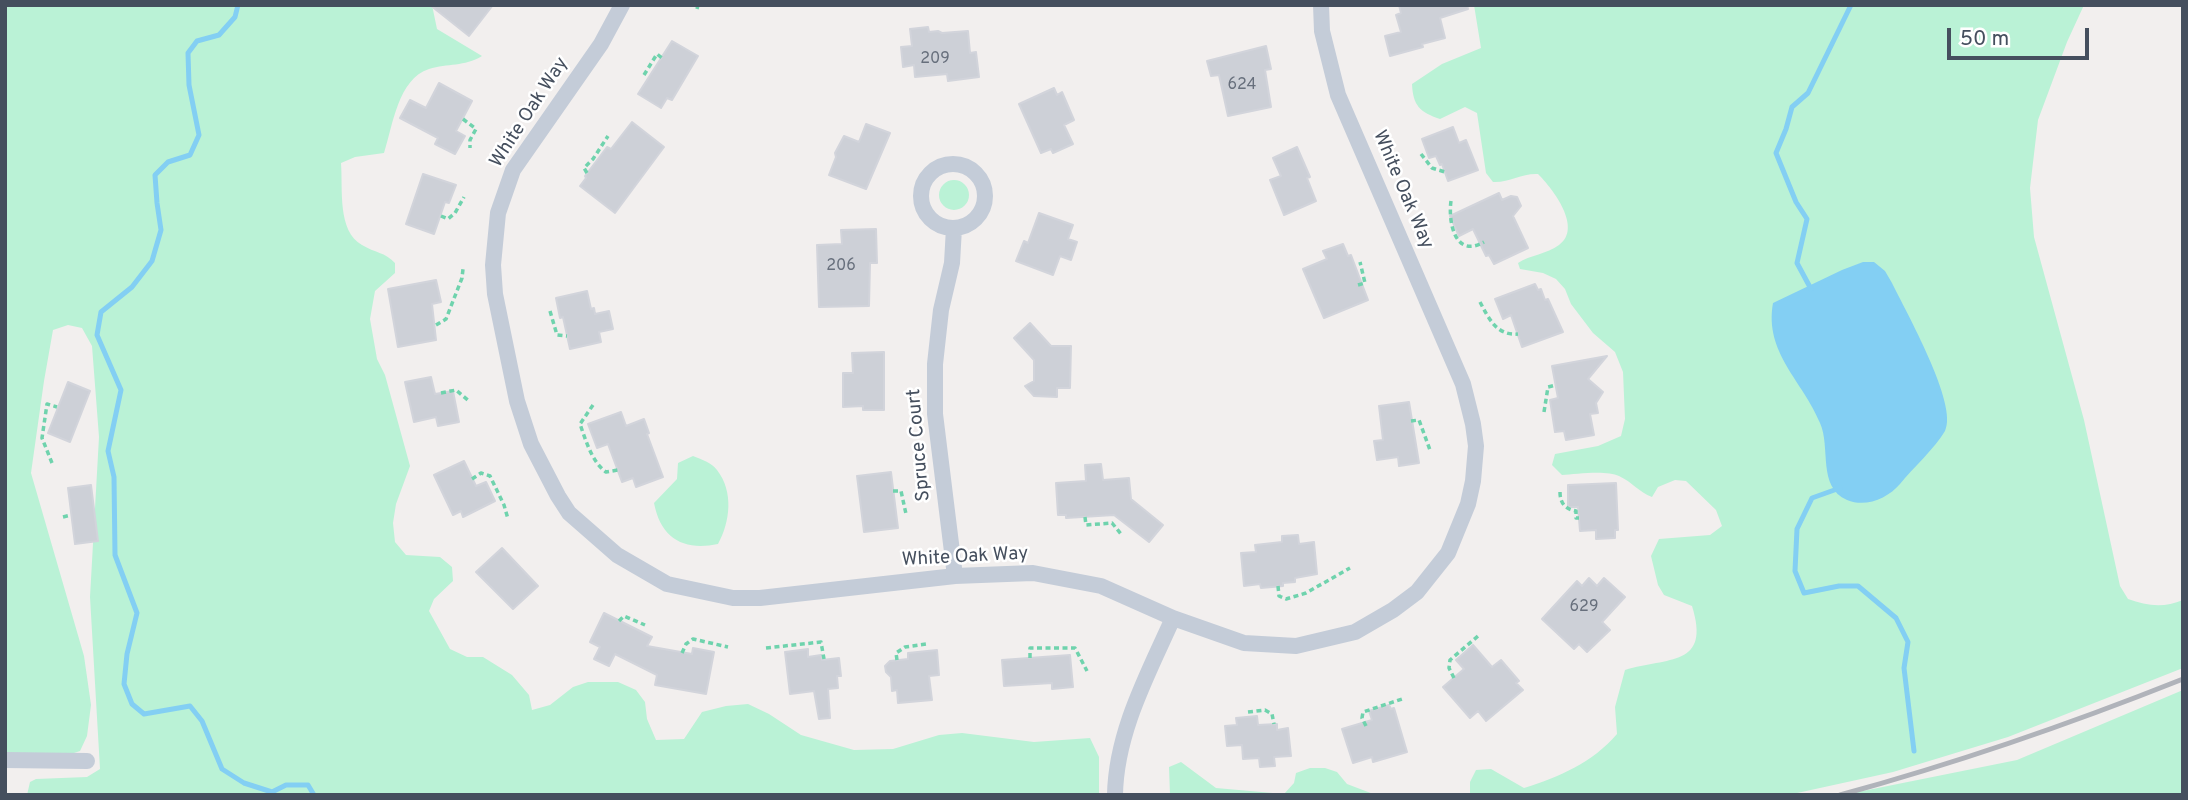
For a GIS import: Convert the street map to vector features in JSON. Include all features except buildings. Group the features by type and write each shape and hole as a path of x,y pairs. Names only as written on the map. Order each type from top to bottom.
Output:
{"street":[{"name":"White Oak Way","path":"622,5 601,44 513,170 499,213 493,265 495,294 511,372 531,444 569,513 617,555 667,584 733,598 760,598 955,576 1033,573 1101,586 1173,618 1244,643 1296,646 1355,632 1393,610 1416,592 1448,553 1468,504 1476,446 1463,384 1338,95 1322,31 1321,5"},
{"path":"949,164 968,167 981,181 985,199 978,216 971,222 954,228 937,224 930,219 920,195 925,178 932,171 949,164"},
{"name":"Spruce Court","path":"954,228 953,263 941,310 934,393 955,576"},
{"path":"1115,795 1119,754 1128,723 1173,618"},
{"path":"5,760 87,761"}],"path":[{"path":"645,75 657,54 662,58"},
{"path":"463,119 476,129 470,140 470,148"},
{"path":"587,173 584,168 608,136"},
{"path":"1421,154 1432,168 1445,172"},
{"path":"440,216 448,219 455,213 464,197"},
{"path":"1451,201 1449,215 1454,235 1470,246 1485,242"},
{"path":"1358,285 1365,283 1360,262"},
{"path":"436,325 446,319 463,269"},
{"path":"1480,302 1498,330 1508,335 1518,334"},
{"path":"550,310 557,335 567,336"},
{"path":"1544,412 1548,387 1556,385"},
{"path":"441,393 456,390 469,401"},
{"path":"52,463 43,438 47,404 58,407"},
{"path":"593,405 580,424 583,432 598,466 606,472 618,470"},
{"path":"1411,421 1419,420 1430,450"},
{"path":"472,478 481,473 490,476 508,519"},
{"path":"894,491 901,491 906,514"},
{"path":"1560,492 1564,506 1576,511 1576,518 1579,518"},
{"path":"63,517 71,515"},
{"path":"1086,517 1086,525 1112,523 1121,534"},
{"path":"1278,586 1279,596 1286,598 1306,593 1350,568"},
{"path":"619,621 624,616 645,625"},
{"path":"1454,678 1449,668 1450,660 1478,636"},
{"path":"682,653 686,644 693,639 728,647"},
{"path":"766,648 821,642 824,659"},
{"path":"897,660 896,653 905,647 926,643"},
{"path":"1030,658 1030,648 1074,648 1087,671"},
{"path":"1366,726 1362,718 1363,712 1405,698"},
{"path":"1248,712 1265,710 1272,714 1275,724"}],"green space":[{"path":"5,5 432,5 437,29 482,56 469,62 429,69 410,82 398,104 384,153 355,157 341,163 342,197 345,220 354,239 395,263 395,273 375,291 370,319 377,359 385,375 410,466 396,504 393,523 395,542 406,555 440,557 452,567 453,581 434,599 429,611 450,649 467,657 483,657 512,675 529,695 532,710 550,705 573,687 588,682 618,682 636,690 645,702 647,719 656,740 684,739 702,712 748,704 801,735 854,750 893,749 939,735 962,733 1034,742 1090,738 1099,757 1099,795 27,795 30,782 36,779 87,777 100,769 90,597 99,437 92,346 82,328 68,325 53,330 31,473 84,656 91,705 87,736 80,751 65,756 5,754"},
{"path":"1474,5 2084,5 2038,120 2030,188 2034,237 2084,420 2120,586 2128,599 2142,603 2162,605 2183,600 2183,668 2008,737 1893,772 1788,795 1470,795 1470,782 1476,770 1491,769 1524,788 1574,768 1597,753 1617,734 1615,707 1625,670 1682,656 1696,640 1692,606 1664,595 1658,585 1651,556 1659,539 1710,535 1722,526 1716,510 1686,481 1675,480 1658,487 1652,497 1614,474 1562,475 1552,465 1555,454 1598,446 1621,436 1625,419 1623,372 1615,352 1593,333 1556,279 1543,273 1520,269 1518,263 1554,248 1566,238 1567,219 1551,189 1538,174 1493,182 1486,173 1477,113 1465,107 1440,119 1427,114 1416,103 1412,84 1442,64 1481,48"},
{"path":"954,180 965,184 969,195 965,206 954,210 943,206 939,195 943,184"},
{"path":"693,456 715,468 726,488 727,517 718,544 695,546 676,540 668,534 657,515 654,503 677,479 678,463"},
{"path":"2183,690 2183,795 1843,795 2017,760"},
{"path":"1181,762 1216,788 1284,794 1294,783 1296,773 1310,768 1325,768 1337,772 1347,784 1376,795 1170,795 1169,767"}],"water":[{"path":"1863,262 1874,262 1885,271 1892,283 1929,357 1938,380 1947,418 1941,438 1895,489 1876,500 1862,503 1847,500 1832,486 1826,466 1820,423 1779,352 1772,321 1773,303"}],"waterway":[{"path":"238,5 235,17 219,35 197,41 188,53 189,85 199,135 190,155 168,162 155,175 161,230 152,261 132,287 101,312 97,335 121,390 108,451 114,477 115,555 137,613 127,654 124,684 132,704 144,714 190,706 202,721 222,769 244,783 272,792 286,785 308,785 314,795"},
{"path":"1811,289 1797,263 1807,219 1796,202 1776,153 1792,107 1808,93 1851,5"},
{"path":"1840,488 1812,498 1797,529 1795,571 1804,593 1839,586 1858,586 1896,618 1908,642 1904,668 1914,751"}],"railway":[{"path":"1840,795 2013,742 2183,679"}]}
